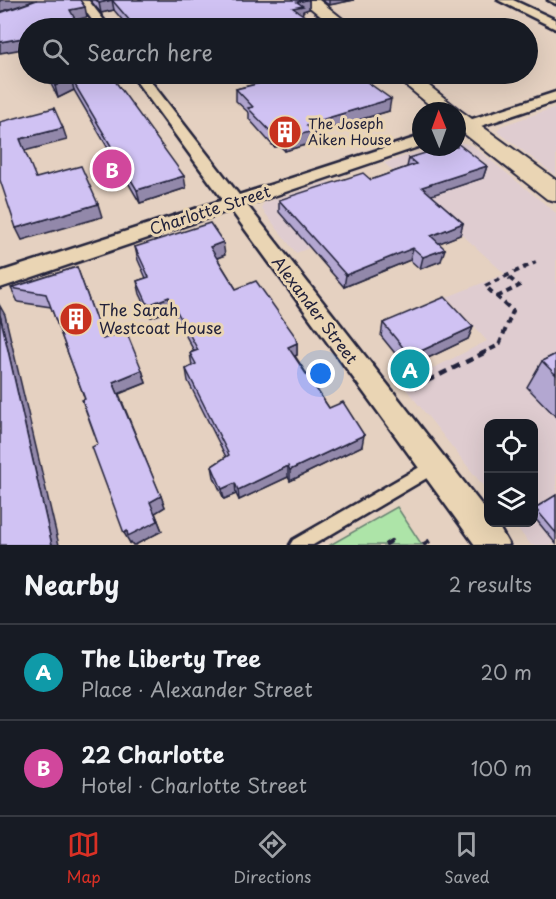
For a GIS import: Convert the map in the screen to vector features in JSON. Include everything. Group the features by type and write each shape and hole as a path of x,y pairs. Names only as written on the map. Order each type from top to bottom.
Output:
{"main road":[{"path":"309,0 332,18"},
{"path":"414,84 436,102"},
{"path":"466,126 556,193"}],"street":[{"path":"77,0 85,3 96,18"},
{"path":"504,0 556,25"},
{"name":"Alexander Street","path":"146,84 494,545"},
{"path":"466,118 556,96"},
{"name":"Charlotte Street","path":"0,280 412,144"}],"lane":[{"path":"550,0 556,2"},
{"path":"298,545 434,466"}],"path":[{"path":"415,387 499,345 513,311 485,286 536,262"},
{"path":"497,297 519,286 507,276"},
{"path":"423,545 430,540"},
{"path":"385,545 391,541 394,545"}],"shaded area":[{"path":"556,107 556,176 497,131 501,126"},
{"path":"466,144 473,146 556,213 556,545 531,545 516,527 538,527 538,419 484,419 484,487 402,384 487,341 447,297 505,274 384,163 412,154 412,156 466,156"},
{"path":"329,181 368,226 296,253 261,208 264,203"}],"green space":[{"path":"397,507 422,545 330,545"}],"building":[{"path":"37,0 80,0 85,7 70,10 74,18 18,18 18,39 0,42 0,13"},
{"path":"112,0 306,0 297,2 303,6 293,8 308,18 127,18"},
{"path":"75,84 117,84 184,176 137,190"},
{"path":"256,84 370,84 391,99 314,122 316,124 307,126 313,131 285,139 280,134 274,135 248,108 253,107 236,89"},
{"path":"54,108 63,128 20,139 36,178 81,166 98,204 16,228 0,180 0,122"},
{"path":"466,150 487,166 422,187 463,223 431,236 445,249 423,257 413,248 346,275 279,200 363,173 371,180 416,164 409,158 466,156"},
{"path":"210,223 223,242 210,247 236,289 256,281 295,336 297,343 288,347 329,408 343,402 364,435 290,470 288,466 238,490 235,483 222,489 212,466 229,455 186,369 196,364 190,353 198,350 169,297 148,305 137,281 149,277 135,247"},
{"path":"77,267 103,339 126,331 142,370 113,382 161,496 150,502 158,521 128,536 127,531 124,533 92,447 98,444 82,400 85,399 46,294 11,288"},
{"path":"445,297 473,327 410,356 383,323"},
{"path":"0,315 52,545 0,545"},
{"path":"556,354 556,375 542,361"},
{"path":"556,495 556,533 538,512 538,506"}],"place":[{"name":"The Joseph Aiken House","path":"285,132"},
{"name":"22 Charlotte","path":"112,169"},
{"name":"The Sarah Westcoat House","path":"76,319"},
{"name":"The Liberty Tree","path":"410,369"}]}
